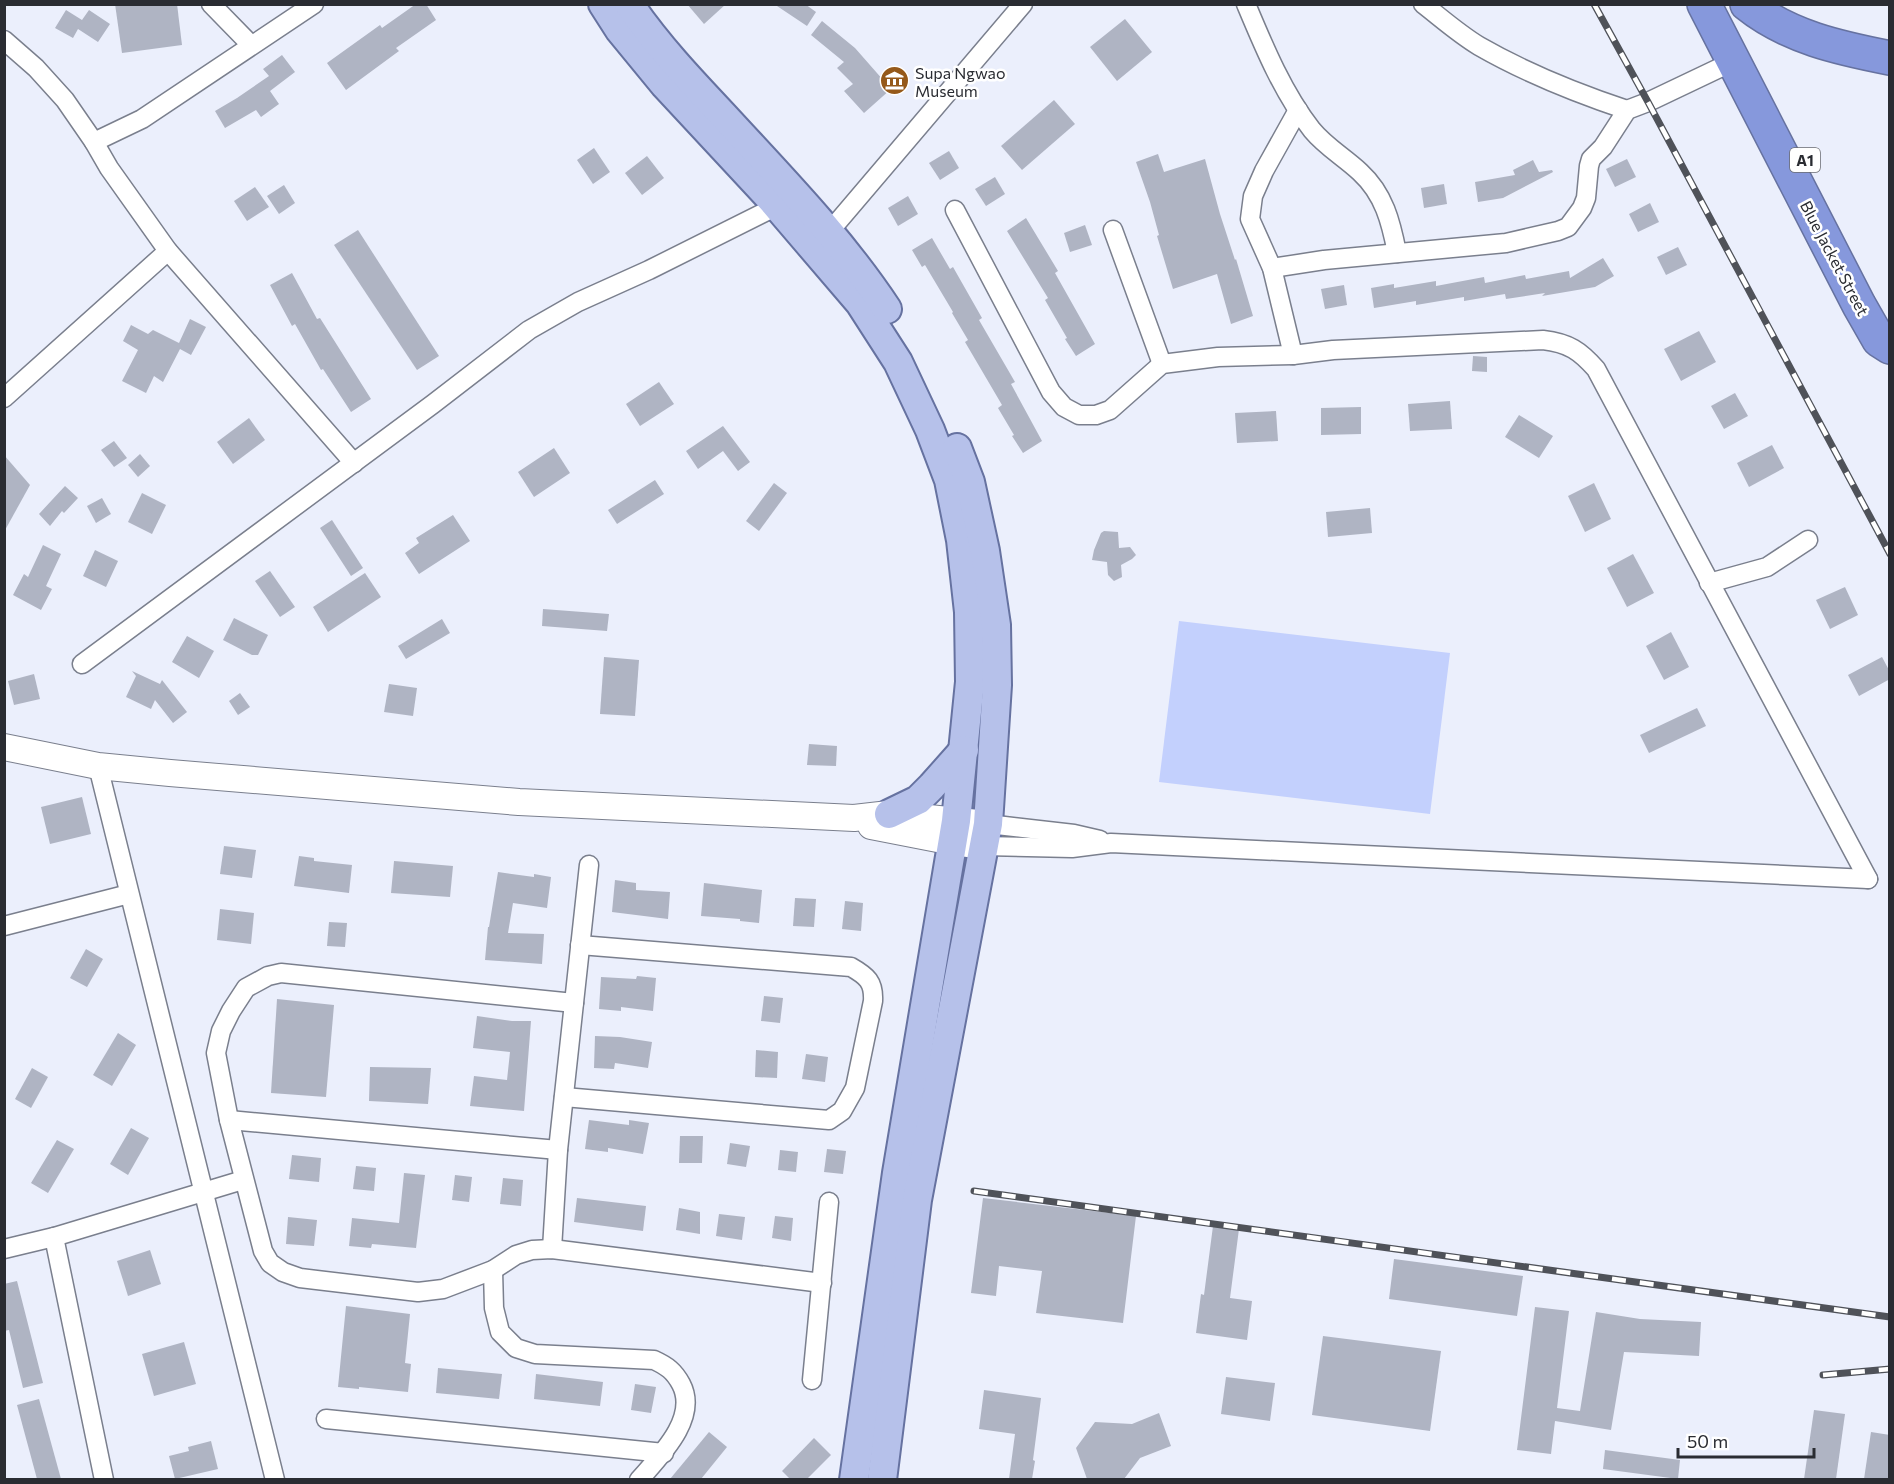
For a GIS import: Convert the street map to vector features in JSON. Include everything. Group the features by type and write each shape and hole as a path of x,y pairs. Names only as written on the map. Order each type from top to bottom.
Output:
{"highway":[{"name":"Blue Jacket Street","path":"1704,4 1859,305 1879,340 1890,347"},
{"name":"Blue Jacket Street","path":"1727,4 1874,295 1890,311"},
{"path":"1746,4 1769,20 1802,35 1843,49 1890,58"}],"main road":[{"path":"603,4 619,29 665,85 777,206 822,241 849,256 885,306 919,361 945,416 970,482 985,551 996,625 997,685 986,835 917,1200 882,1479"},
{"path":"629,4 669,57 788,186 898,362 930,430 949,480 961,540 969,612 970,682 954,832 897,1173 854,1479"},
{"path":"889,814 918,800 963,750"}],"street":[{"path":"211,4 251,45"},
{"path":"94,142 142,119 314,4"},
{"path":"822,241 1023,4"},
{"path":"1246,4 1263,44 1298,110 1327,146 1360,172 1374,187 1390,219 1397,253"},
{"path":"1423,4 1477,45 1525,70 1584,96 1627,110"},
{"path":"4,40 36,68 65,100 168,252 354,463"},
{"path":"1272,268 1324,260 1506,243 1568,227 1582,208 1586,198 1588,166 1591,159 1603,147 1627,110 1732,62"},
{"path":"1293,355 1272,268 1250,219 1253,196 1264,171 1298,110"},
{"path":"82,664 529,330 578,302 649,270 777,206"},
{"path":"855,818 875,827 986,835 1074,834 1111,843 1868,879 1596,369 1573,348 1559,342 1543,340 1333,350 1293,355 1218,357 1162,364 1110,410 1096,415 1079,415 1064,407 1051,392 955,210"},
{"path":"1113,230 1162,364"},
{"path":"4,398 168,252"},
{"path":"1709,583 1767,567 1808,540"},
{"path":"4,747 98,766 519,802 855,818 889,814 954,832"},
{"path":"98,766 275,1479"},
{"path":"552,1249 558,1150 589,865"},
{"path":"4,926 129,894"},
{"path":"564,1097 829,1120 842,1111 855,1088 873,1001 874,990 870,981 851,967 580,945"},
{"path":"574,1004 281,973 268,976 246,988 221,1031 216,1053 243,1180 263,1251 270,1263 282,1272 300,1278 418,1292 443,1289 493,1270 516,1256 532,1251 552,1249 822,1283"},
{"path":"229,1120 558,1150"},
{"path":"4,1249 54,1237 243,1180"},
{"path":"812,1380 829,1202"},
{"path":"54,1237 104,1479"},
{"path":"493,1270 494,1308 500,1332 516,1348 535,1354 654,1360 667,1365 676,1375 685,1392 686,1409 664,1453 639,1479"},
{"path":"326,1419 664,1453"}],"shaded area":[{"path":"1179,621 1450,653 1430,814 1159,782"}],"building":[{"path":"115,4 177,4 182,45 122,53"},
{"path":"416,4 426,4 436,20 396,48 399,51 346,90 327,63 380,25 382,28"},
{"path":"687,4 726,4 704,24"},
{"path":"774,4 805,4 816,12 807,26"},
{"path":"66,10 82,20 89,10 110,24 98,42 78,29 73,38 55,28"},
{"path":"1125,19 1152,52 1117,81 1090,47"},
{"path":"822,21 855,48 891,89 864,113 844,91 853,84 837,68 844,62 811,35"},
{"path":"282,55 295,72 270,91 279,104 261,117 256,110 225,128 215,111 269,76 263,69"},
{"path":"1054,100 1075,124 1022,170 1001,146"},
{"path":"594,148 610,172 593,184 577,160"},
{"path":"949,151 959,168 940,180 929,163"},
{"path":"1158,154 1164,172 1205,159 1253,316 1231,324 1217,274 1173,289 1157,236 1159,235 1150,202 1136,162"},
{"path":"647,156 664,178 642,195 625,173"},
{"path":"1627,159 1636,177 1615,187 1606,169"},
{"path":"1533,160 1539,172 1552,170 1553,172 1503,198 1478,202 1475,182 1515,175 1513,170"},
{"path":"995,177 1005,194 986,206 975,189"},
{"path":"1444,184 1447,204 1424,208 1421,188"},
{"path":"284,185 295,203 279,214 267,196"},
{"path":"255,187 269,207 247,221 234,201"},
{"path":"908,196 918,214 898,226 888,208"},
{"path":"1650,203 1659,222 1638,232 1629,214"},
{"path":"1026,218 1058,271 1055,273 1095,344 1076,356 1045,300 1048,298 1007,231"},
{"path":"1085,225 1092,245 1070,252 1064,233"},
{"path":"358,230 439,356 417,370 334,245"},
{"path":"932,238 950,269 953,267 982,318 979,320 1015,382 1011,384 1042,441 1023,453 998,408 1002,405 965,342 968,340 953,312 925,265 922,267 912,250"},
{"path":"1678,247 1687,265 1666,275 1657,257"},
{"path":"1603,258 1614,276 1595,287 1542,296 1545,293 1506,299 1505,294 1464,301 1464,297 1416,305 1416,301 1374,308 1371,288 1394,284 1394,288 1436,281 1436,286 1484,277 1485,283 1525,275 1526,279 1569,271 1570,278"},
{"path":"292,273 317,319 320,318 371,399 351,412 323,369 321,370 295,324 292,326 270,285"},
{"path":"1344,285 1347,305 1325,309 1321,289"},
{"path":"190,319 206,327 191,355 180,349 163,382 154,376 146,393 122,381 138,350 123,341 131,325 148,334 153,330 179,343"},
{"path":"1699,331 1716,362 1681,381 1664,349"},
{"path":"1473,356 1487,357 1487,372 1472,371"},
{"path":"659,382 674,404 640,426 626,404"},
{"path":"1735,393 1748,416 1724,429 1711,406"},
{"path":"1450,401 1452,429 1410,431 1408,404"},
{"path":"1361,407 1361,434 1321,435 1321,408"},
{"path":"1276,411 1278,441 1237,443 1235,413"},
{"path":"1519,415 1553,436 1539,458 1505,437"},
{"path":"249,418 265,440 233,464 217,442"},
{"path":"723,426 750,462 738,471 723,451 698,469 686,451"},
{"path":"114,441 127,458 114,467 101,450"},
{"path":"1772,445 1784,468 1749,487 1737,463"},
{"path":"554,448 570,473 534,497 518,472"},
{"path":"140,454 150,466 138,477 128,465"},
{"path":"4,455 30,485 4,532"},
{"path":"655,480 664,494 617,524 608,510"},
{"path":"774,483 787,493 759,531 746,521"},
{"path":"1594,483 1611,519 1585,532 1568,496"},
{"path":"65,486 78,498 64,513 62,511 50,526 39,514"},
{"path":"142,493 166,505 152,534 128,522"},
{"path":"102,498 111,514 96,523 87,506"},
{"path":"1370,508 1372,533 1328,537 1326,512"},
{"path":"453,515 470,541 419,574 405,553 419,543 416,538"},
{"path":"332,520 363,568 351,576 320,528"},
{"path":"1104,531 1118,532 1119,548 1130,547 1136,555 1121,565 1122,577 1114,581 1108,575 1107,562 1092,560 1101,533"},
{"path":"43,545 61,554 46,586 52,589 41,610 13,595 24,574 28,577"},
{"path":"95,550 118,561 106,587 83,576"},
{"path":"1633,554 1654,593 1627,607 1607,568"},
{"path":"270,571 295,607 280,617 255,581"},
{"path":"365,573 381,597 328,632 313,607"},
{"path":"1845,587 1858,615 1830,629 1816,600"},
{"path":"543,609 609,614 607,631 542,626"},
{"path":"234,618 268,635 258,655 252,655 223,640"},
{"path":"442,619 450,633 406,659 398,646"},
{"path":"1671,632 1689,667 1664,680 1646,646"},
{"path":"187,636 214,651 199,678 172,662"},
{"path":"604,657 639,660 635,716 600,714"},
{"path":"1882,657 1890,672 1890,679 1859,696 1848,675"},
{"path":"132,671 160,684 162,680 187,712 173,723 155,700 151,709 126,697 136,676"},
{"path":"34,674 40,699 14,705 8,681"},
{"path":"389,684 417,688 413,716 384,712"},
{"path":"240,693 250,707 238,715 229,701"},
{"path":"1697,708 1706,726 1649,753 1640,735"},
{"path":"809,744 837,746 836,766 807,765"},
{"path":"82,797 91,834 50,844 41,807"},
{"path":"224,846 256,850 252,878 220,874"},
{"path":"299,856 314,858 314,861 352,865 349,893 294,886"},
{"path":"394,861 453,866 450,897 391,893"},
{"path":"498,872 551,877 547,908 513,903 508,933 544,934 542,964 485,960 488,927"},
{"path":"615,880 636,883 636,890 670,892 668,919 612,912"},
{"path":"704,883 762,890 759,923 701,916"},
{"path":"795,898 816,899 814,927 793,926"},
{"path":"845,901 863,903 861,931 842,929"},
{"path":"220,909 254,913 251,944 217,940"},
{"path":"329,922 347,923 345,947 327,946"},
{"path":"86,949 103,959 87,987 70,978"},
{"path":"637,976 656,978 653,1011 621,1007 621,1011 599,1009 601,977 636,979"},
{"path":"764,996 783,998 780,1023 761,1021"},
{"path":"277,999 334,1005 326,1097 271,1093"},
{"path":"477,1016 531,1021 524,1111 470,1106 474,1076 507,1080 510,1052 473,1048"},
{"path":"118,1033 136,1045 112,1086 93,1075"},
{"path":"595,1036 652,1042 648,1068 615,1063 614,1069 594,1068"},
{"path":"756,1050 778,1052 777,1078 755,1077"},
{"path":"806,1054 828,1057 825,1082 802,1079"},
{"path":"370,1067 431,1068 428,1104 369,1101"},
{"path":"32,1068 48,1077 31,1108 15,1099"},
{"path":"589,1120 629,1125 629,1120 649,1123 643,1154 608,1148 608,1152 585,1149"},
{"path":"131,1128 149,1138 128,1175 110,1164"},
{"path":"680,1136 703,1136 702,1163 679,1163"},
{"path":"57,1140 74,1149 48,1193 31,1183"},
{"path":"730,1143 750,1146 746,1167 727,1164"},
{"path":"827,1149 846,1151 843,1174 824,1172"},
{"path":"780,1150 798,1152 796,1172 778,1170"},
{"path":"292,1155 321,1158 319,1182 289,1179"},
{"path":"356,1166 376,1168 374,1191 353,1189"},
{"path":"404,1173 425,1175 416,1248 372,1244 371,1248 349,1246 352,1218 399,1223"},
{"path":"455,1175 472,1177 469,1202 452,1200"},
{"path":"503,1178 523,1180 521,1206 500,1204"},
{"path":"577,1198 646,1206 643,1231 574,1222"},
{"path":"983,1198 1136,1216 1123,1323 1036,1313 1042,1271 999,1266 996,1296 971,1293"},
{"path":"679,1208 700,1212 700,1234 676,1230"},
{"path":"719,1214 745,1217 742,1240 716,1236"},
{"path":"775,1216 793,1218 791,1241 772,1238"},
{"path":"288,1217 317,1220 314,1246 286,1244"},
{"path":"1213,1226 1239,1229 1230,1298 1252,1301 1247,1340 1196,1333 1201,1294 1204,1295"},
{"path":"150,1250 161,1284 128,1296 117,1261"},
{"path":"1394,1259 1523,1276 1517,1316 1389,1299"},
{"path":"17,1281 43,1383 23,1388 9,1330 4,1331 4,1284"},
{"path":"346,1306 410,1314 405,1363 411,1364 408,1392 338,1387"},
{"path":"1535,1307 1569,1311 1557,1408 1580,1411 1596,1312 1640,1319 1701,1322 1699,1356 1624,1352 1611,1430 1555,1421 1551,1454 1517,1450"},
{"path":"1323,1336 1441,1351 1430,1431 1312,1415"},
{"path":"184,1342 196,1384 154,1396 142,1354"},
{"path":"438,1368 502,1374 499,1399 436,1393"},
{"path":"536,1374 603,1382 600,1406 534,1399"},
{"path":"1226,1377 1275,1383 1270,1421 1221,1414"},
{"path":"635,1384 656,1387 651,1413 631,1410"},
{"path":"984,1390 1041,1398 1032,1479 1009,1479 1015,1434 979,1429"},
{"path":"39,1399 61,1479 37,1479 17,1405"},
{"path":"1814,1410 1845,1414 1836,1479 1804,1479"},
{"path":"1159,1413 1171,1446 1140,1458 1124,1479 1087,1479 1076,1448 1095,1422 1132,1424"},
{"path":"709,1432 727,1447 701,1479 670,1479"},
{"path":"1871,1432 1890,1435 1890,1479 1864,1479"},
{"path":"814,1438 831,1455 807,1479 790,1479 782,1471"},
{"path":"211,1441 218,1469 175,1479 169,1456 189,1451 188,1447"},
{"path":"1605,1450 1680,1460 1678,1479 1603,1469"}],"railway":[{"path":"1594,4 1890,554"},
{"path":"974,1191 1890,1317"},
{"path":"1823,1375 1890,1369"}],"place":[{"name":"Supa Ngwao Museum","path":"894,81"}]}
